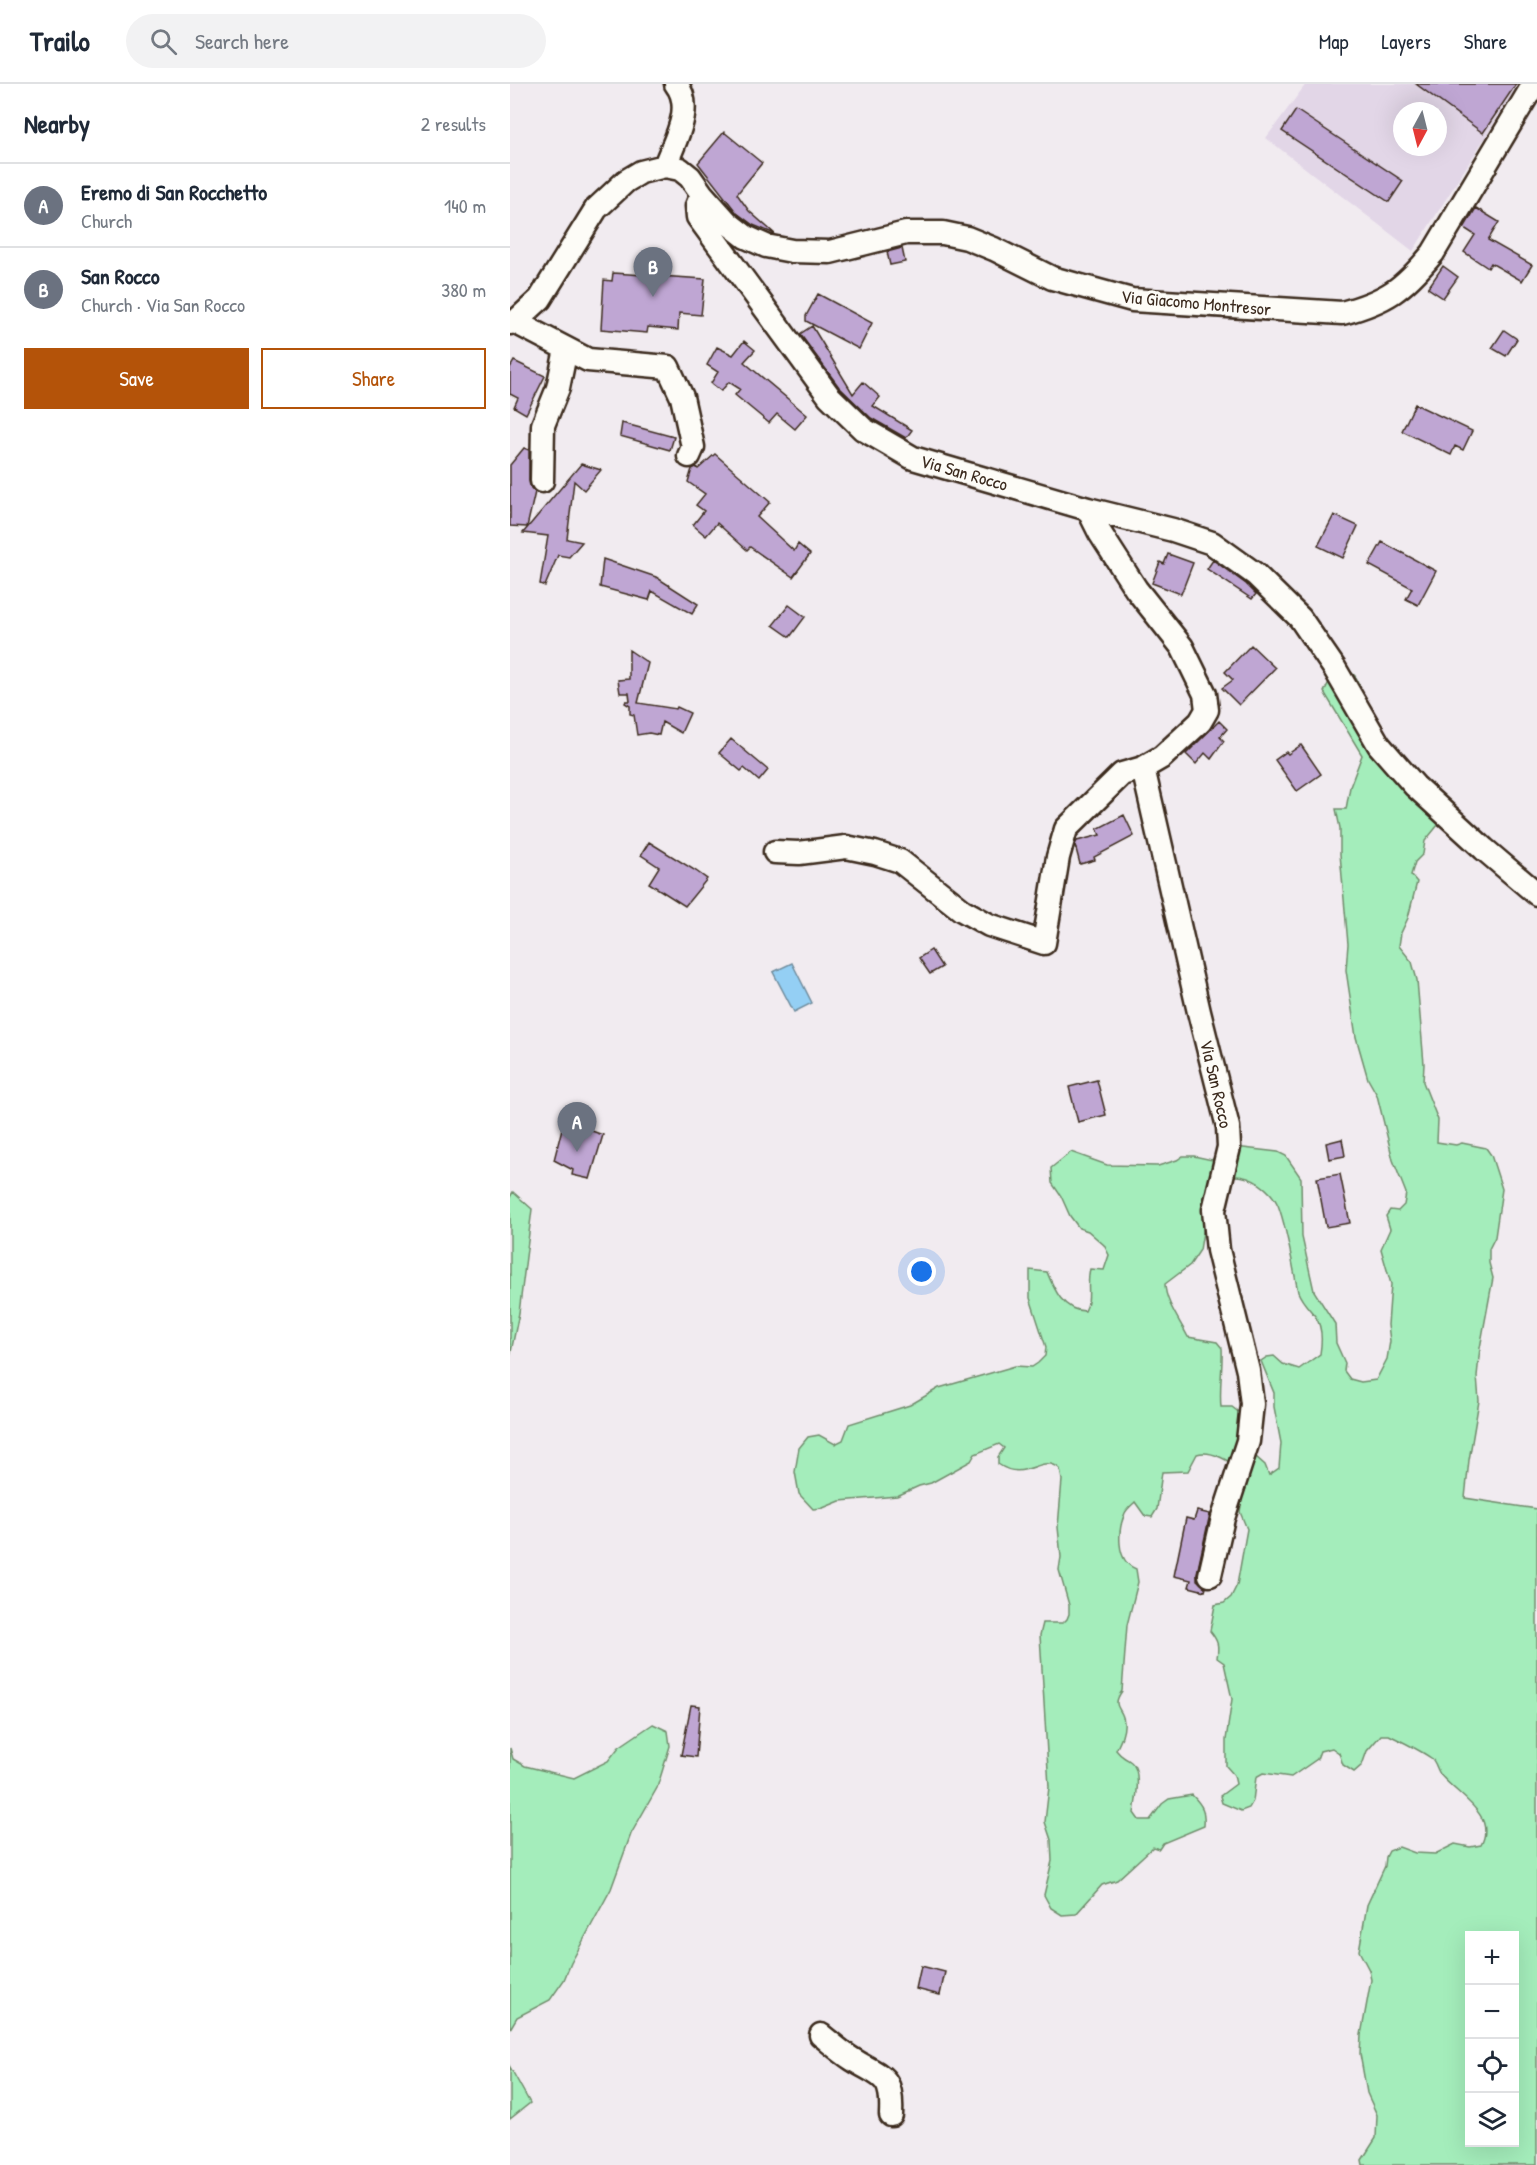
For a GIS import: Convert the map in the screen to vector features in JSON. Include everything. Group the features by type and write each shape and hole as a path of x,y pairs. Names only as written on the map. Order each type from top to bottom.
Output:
{"street":[{"name":"Via Giacomo Montresor","path":"702,194 728,223 746,237 766,246 792,251 830,252 906,233 943,234 967,238 1052,278 1132,300 1342,313 1372,305 1392,294 1413,277 1433,253 1534,84"},
{"path":"665,166 685,112 684,87"},
{"path":"689,456 693,447 682,398 668,367 588,360 513,323 540,299 596,209 626,181 641,172 665,166 680,169 690,177 702,194"},
{"name":"Via San Rocco","path":"702,194 697,206 698,217 829,396 863,429 913,458 1088,509 1140,520 1212,543 1256,574 1300,618 1335,669 1379,746 1415,786 1537,894"},
{"path":"542,481 543,425 558,388 566,350"},
{"path":"775,852 799,853 846,847 900,861 962,910 989,925 1044,943 1058,857 1066,829 1122,774 1143,768 1162,757 1200,722 1207,710 1205,694 1182,647 1136,590 1100,533 1088,509"},
{"name":"Via San Rocco","path":"1143,768 1228,1127 1228,1147 1214,1210 1218,1250 1248,1371 1252,1404 1248,1441 1223,1518 1210,1575"},
{"path":"821,2035 850,2058 884,2076 892,2093 891,2115"}],"shaded area":[{"path":"1306,84 1519,84 1413,251 1266,138"}],"green space":[{"path":"1339,671 1351,672 1366,700 1369,720 1399,757 1408,760 1419,783 1447,814 1425,841 1423,854 1415,862 1411,875 1417,882 1399,946 1412,962 1417,980 1424,1064 1423,1082 1438,1120 1437,1142 1456,1145 1462,1143 1486,1148 1491,1155 1502,1189 1495,1237 1489,1249 1489,1263 1493,1278 1480,1348 1477,1376 1479,1401 1465,1498 1537,1509 1537,2165 1363,2165 1362,2160 1376,2138 1377,2115 1367,2093 1360,2054 1361,2035 1371,1980 1369,1970 1359,1951 1367,1905 1385,1866 1389,1851 1399,1847 1415,1853 1435,1854 1455,1844 1470,1847 1481,1845 1485,1834 1484,1824 1480,1814 1440,1774 1431,1758 1389,1735 1381,1735 1367,1751 1362,1765 1354,1772 1343,1765 1339,1753 1332,1748 1320,1751 1317,1759 1291,1777 1263,1773 1256,1777 1253,1801 1249,1808 1241,1811 1222,1803 1220,1796 1236,1784 1234,1775 1226,1766 1226,1740 1232,1699 1224,1663 1217,1658 1217,1643 1210,1631 1215,1605 1224,1603 1231,1597 1237,1585 1247,1529 1240,1512 1246,1473 1216,1455 1197,1454 1188,1471 1162,1472 1157,1509 1152,1517 1145,1516 1135,1502 1125,1513 1121,1527 1121,1552 1129,1565 1136,1569 1138,1582 1127,1625 1122,1691 1117,1701 1124,1726 1116,1750 1131,1762 1136,1772 1134,1813 1139,1820 1150,1820 1162,1804 1169,1799 1192,1795 1202,1809 1204,1826 1163,1843 1159,1849 1153,1847 1117,1880 1102,1885 1076,1914 1062,1915 1051,1908 1044,1895 1052,1861 1051,1840 1045,1822 1049,1787 1040,1635 1043,1623 1063,1623 1069,1614 1069,1605 1059,1570 1061,1557 1058,1527 1062,1480 1060,1469 1046,1464 1025,1470 1008,1469 998,1464 998,1457 1004,1448 999,1444 975,1454 971,1461 931,1483 897,1496 840,1501 823,1508 813,1509 799,1494 795,1472 799,1448 808,1437 819,1435 835,1444 843,1440 849,1424 910,1405 939,1388 1015,1366 1032,1367 1038,1363 1045,1356 1046,1347 1030,1298 1030,1270 1047,1272 1060,1298 1071,1307 1085,1311 1090,1269 1104,1270 1109,1255 1104,1245 1088,1231 1079,1228 1052,1183 1051,1168 1071,1152 1107,1165 1158,1166 1183,1156 1212,1160 1217,1153 1235,1147 1278,1152 1286,1156 1301,1178 1302,1237 1314,1291 1335,1324 1336,1343 1345,1363 1344,1371 1350,1379 1361,1382 1376,1380 1387,1359 1390,1341 1388,1325 1391,1284 1381,1249 1390,1229 1386,1216 1390,1210 1398,1211 1404,1205 1406,1193 1393,1160 1377,1095 1368,1079 1356,1037 1346,970 1348,944 1340,828 1336,809 1346,809 1350,787 1362,755 1324,692 1332,676","holes":["1234,1176 1260,1184 1275,1199 1290,1248 1298,1292 1318,1320 1321,1335 1320,1354 1299,1369 1283,1364 1274,1356 1261,1361 1274,1393 1274,1407 1281,1443 1279,1468 1269,1475 1265,1465 1255,1456 1248,1429 1241,1414 1232,1407 1221,1407 1222,1348 1217,1342 1188,1337 1170,1304 1165,1284 1190,1265 1200,1250 1209,1195"]},
{"path":"513,1192 532,1209 519,1313 510,1357 510,1197"},
{"path":"653,1724 668,1731 670,1746 657,1788 631,1834 611,1889 564,1980 550,2000 517,2017 510,2029 510,1748 513,1759 525,1766 574,1778 608,1761 619,1747"},
{"path":"510,2067 530,2103 510,2119"}],"water":[{"path":"792,963 812,1003 794,1012 773,972"}],"building":[{"path":"1416,84 1516,84 1483,133 1447,107 1447,102 1441,102"},
{"path":"1296,110 1403,181 1389,202 1282,131"},
{"path":"724,132 762,163 737,194 749,211 775,234 753,225 737,213 698,163"},
{"path":"1476,208 1499,222 1488,240 1532,265 1522,281 1491,263 1488,268 1464,252 1475,235 1464,228"},
{"path":"902,248 905,262 890,265 887,252"},
{"path":"1443,266 1458,277 1443,298 1428,288"},
{"path":"613,273 705,279 701,315 679,313 678,330 648,327 647,333 601,329 604,280 612,281"},
{"path":"818,294 872,323 859,349 806,321 806,316"},
{"path":"812,326 853,394 863,382 880,397 873,406 912,430 906,438 871,418 839,387 800,334"},
{"path":"1504,330 1517,339 1506,356 1492,348"},
{"path":"744,341 755,350 744,362 807,415 795,429 777,414 769,423 735,395 740,389 729,382 721,391 711,383 718,372 707,365 717,347 733,355"},
{"path":"514,361 545,376 526,414 514,407 518,398 510,394 510,368"},
{"path":"1415,404 1472,431 1463,450 1455,446 1451,455 1402,431"},
{"path":"622,423 674,437 670,450 620,436"},
{"path":"524,448 529,450 529,481 535,492 527,527 510,526 510,465"},
{"path":"715,454 770,502 757,517 794,551 798,544 810,554 793,577 750,547 747,550 717,523 706,536 693,525 704,511 696,505 705,494 688,482 692,469 696,467 698,469"},
{"path":"581,464 601,470 584,490 574,481 567,539 582,542 569,557 558,555 545,586 540,584 548,536 523,533"},
{"path":"1334,515 1358,526 1343,558 1318,546"},
{"path":"1382,542 1436,571 1418,605 1406,599 1412,588 1369,565"},
{"path":"1168,554 1193,563 1181,594 1152,583 1160,562 1164,564"},
{"path":"603,559 656,577 698,604 692,614 652,591 649,600 600,587"},
{"path":"1213,560 1256,594 1252,599 1207,569"},
{"path":"789,605 805,617 790,637 773,625"},
{"path":"1251,645 1275,668 1239,705 1222,688 1233,680 1225,672"},
{"path":"629,650 648,663 638,703 676,709 677,707 690,713 681,733 662,722 659,735 649,733 637,735 634,715 630,714 630,706 625,703 630,701 629,693 620,693 618,680 629,679"},
{"path":"1219,721 1227,729 1220,737 1224,741 1211,759 1205,753 1196,764 1186,754"},
{"path":"731,739 768,770 759,781 744,768 741,771 719,753"},
{"path":"1301,745 1321,774 1297,791 1275,760"},
{"path":"1124,815 1134,836 1094,857 1095,860 1080,864 1075,845 1077,841 1100,835 1097,829"},
{"path":"649,842 707,879 685,906 649,883 659,867 641,855"},
{"path":"931,950 942,967 930,974 919,958"},
{"path":"1097,1080 1106,1115 1078,1122 1069,1087"},
{"path":"566,1113 592,1121 589,1130 603,1135 590,1179 572,1175 573,1170 554,1160"},
{"path":"1342,1139 1345,1156 1329,1159 1326,1143"},
{"path":"1340,1174 1350,1223 1326,1227 1317,1178"},
{"path":"1197,1511 1210,1514 1197,1573 1197,1580 1206,1588 1205,1591 1189,1587 1191,1580 1174,1576 1186,1518 1194,1520"},
{"path":"691,1705 700,1706 696,1757 681,1755"},
{"path":"921,1966 945,1972 940,1995 916,1989"}],"place":[{"name":"San Rocco","path":"653,297"},
{"name":"Eremo di San Rocchetto","path":"577,1152"}]}
